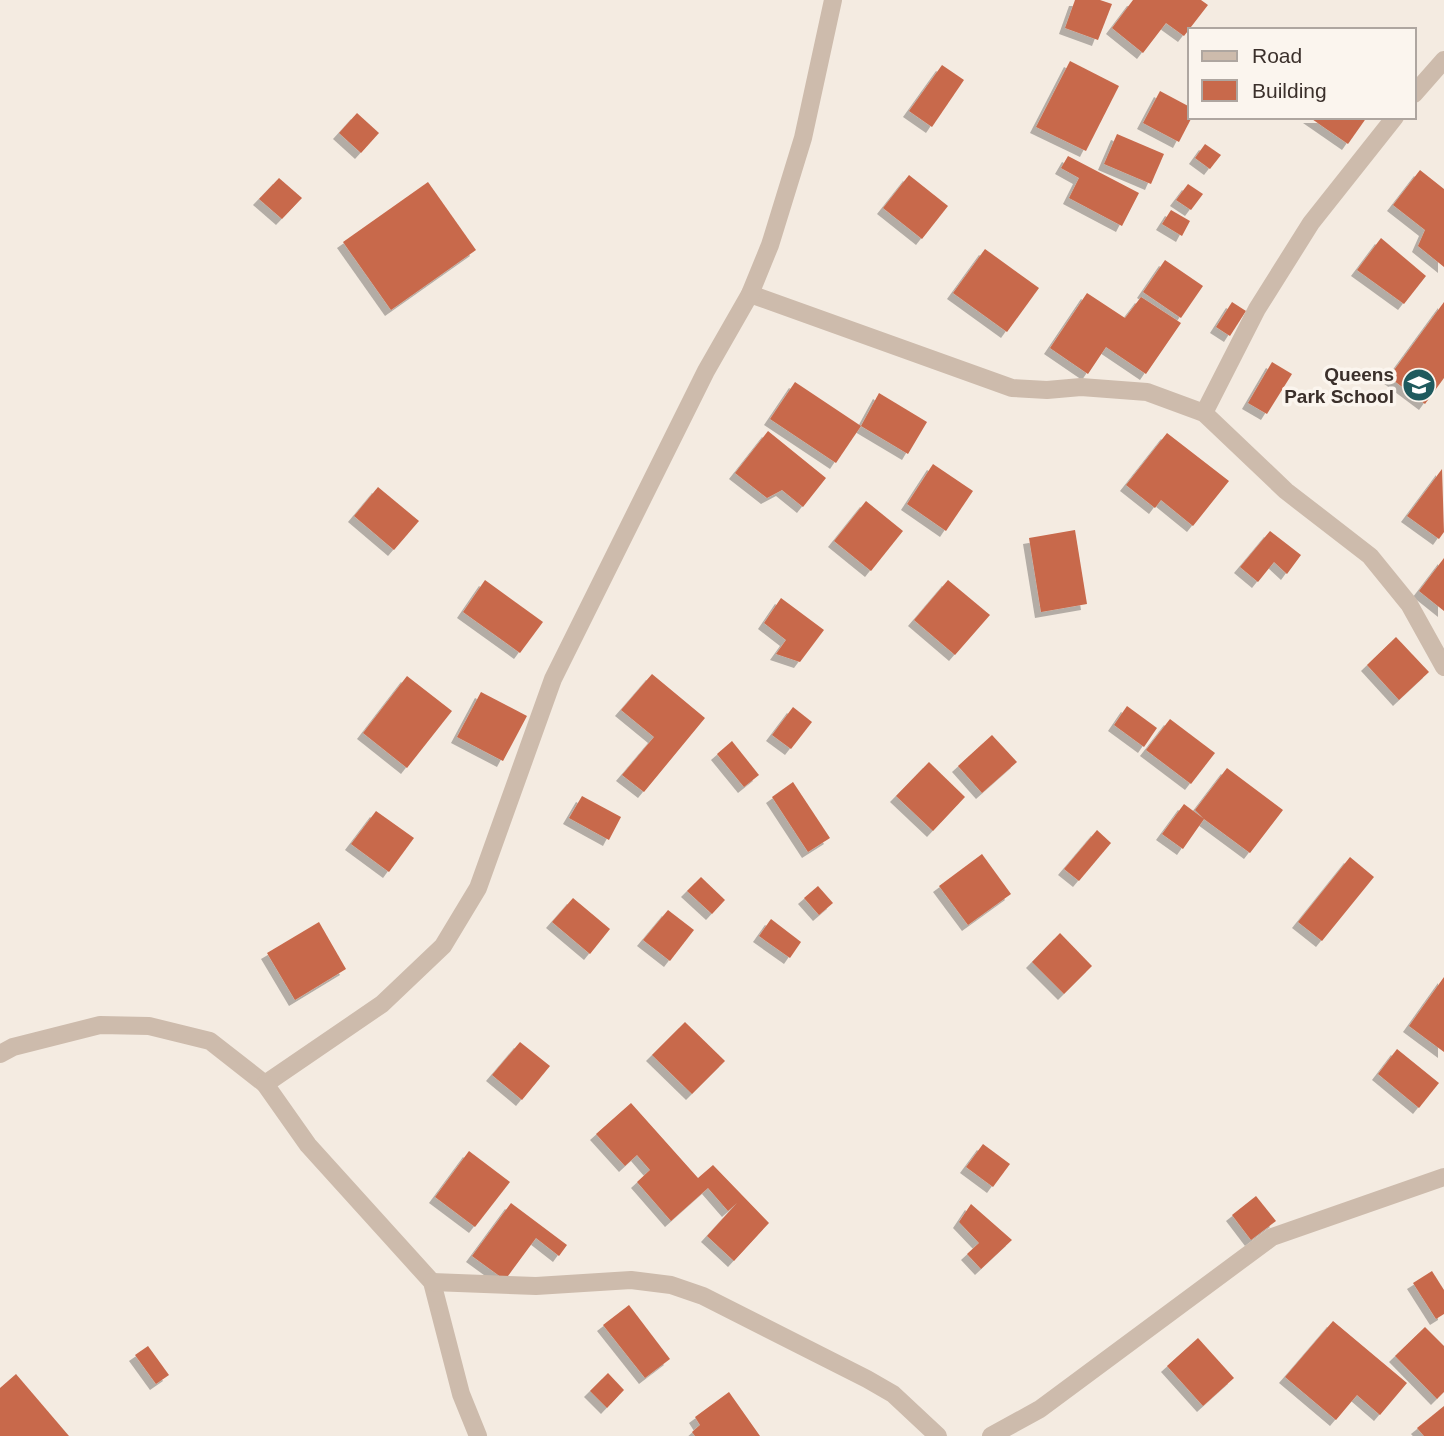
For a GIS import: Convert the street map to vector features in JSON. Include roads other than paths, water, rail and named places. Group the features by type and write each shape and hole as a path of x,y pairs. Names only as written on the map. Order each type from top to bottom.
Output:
{"street":[{"path":"265,1084 382,1004 443,946 471,900 506,816 553,679 706,371 750,294 770,244 803,138 833,0"},
{"path":"1416,92 1444,60"},
{"path":"1203,413 1257,309 1311,223 1393,119"},
{"path":"750,294 1012,388 1047,390 1081,387 1147,392 1203,413 1286,491 1370,556 1409,604 1444,667"},
{"path":"0,1054 13,1047 100,1025 149,1026 210,1041 265,1084 308,1145 432,1282 461,1394 478,1436"},
{"path":"991,1436 1040,1409 1272,1237 1444,1177"},
{"path":"432,1282 536,1286 631,1280 671,1285 703,1296 867,1379 893,1394 938,1436"}],"place":[{"name":"Queens Park School","path":"1419,385"}]}
